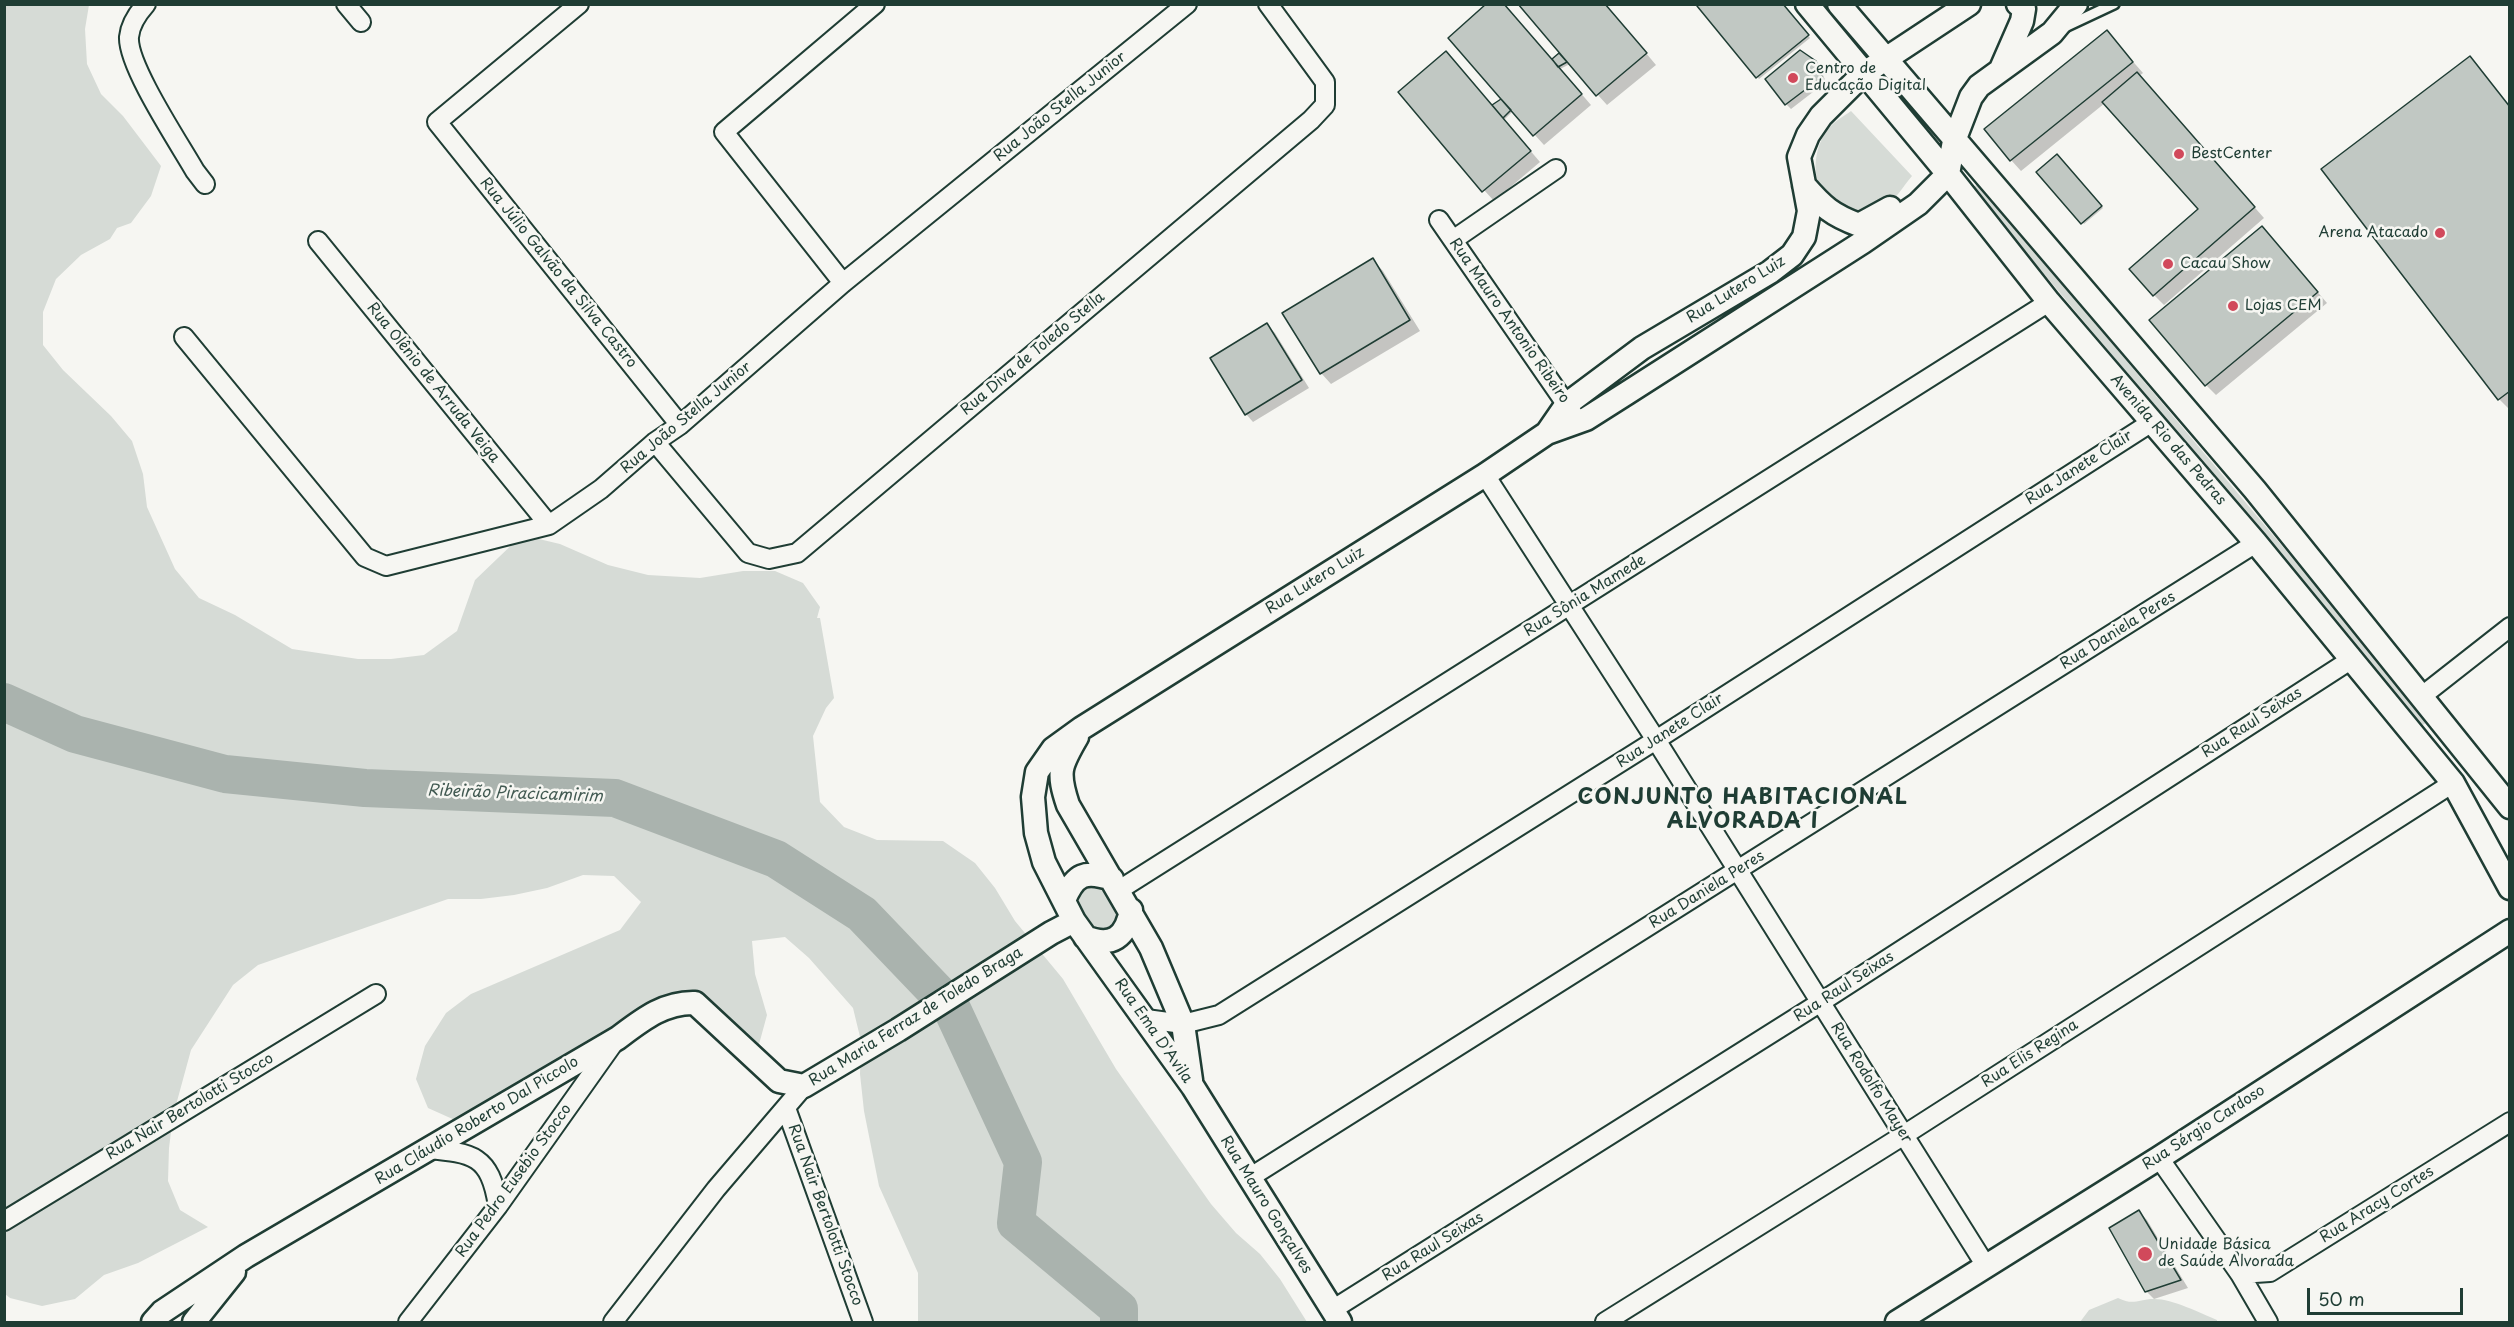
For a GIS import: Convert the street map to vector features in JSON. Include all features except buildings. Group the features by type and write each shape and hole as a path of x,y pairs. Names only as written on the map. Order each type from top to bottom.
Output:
{"street":[{"path":"146,4 138,14 129,37 133,62 200,177"},
{"path":"346,4 361,22"},
{"name":"Rua Júlio Galvão da Silva Castro","path":"579,4 437,122 680,424"},
{"path":"843,284 724,132 875,4"},
{"name":"Rua João Stella Junior","path":"184,338 365,557 386,566 549,525 601,489 843,284 1187,4"},
{"name":"Rua Diva de Toledo Stella","path":"655,442 748,553 769,559 797,553 1311,120 1325,105 1325,82 1268,4"},
{"name":"Avenida Rio das Pedras","path":"1808,4 1863,75 1948,174 2049,302 2256,543 2453,783 2510,888"},
{"path":"1839,4 2255,490 2510,807"},
{"name":"Rua Lutero Luiz","path":"1082,728 1485,475 1573,413 1642,348 1770,272 1792,255 1804,237 1809,211 1799,157 1808,135 1821,117 1863,75 1969,4"},
{"path":"2000,70 2022,21 2024,9 2018,4"},
{"path":"1948,174 1954,141 1971,97 1978,86 2052,33 2076,4"},
{"path":"1453,240 1556,170"},
{"name":"Rua Lutero Luiz","path":"1573,413 1863,242 1918,204 1948,174"},
{"path":"1803,184 1817,201 1836,216 1859,225 1895,206 1918,204"},
{"name":"Rua Mauro Antonio Ribeiro","path":"1439,220 1573,413"},
{"name":"Rua Olênio de Arruda Veiga","path":"318,241 549,525"},
{"name":"Rua Sônia Mamede","path":"1115,884 1571,605 2049,302"},
{"name":"Rua Janete Clair","path":"1146,1019 1183,1024 1219,1015 1656,740 2152,422"},
{"name":"Rua Rodolfo Mayer","path":"1485,475 1571,605 1986,1266"},
{"name":"Rua Daniela Peres","path":"1249,1178 2256,543"},
{"path":"2422,696 2510,627"},
{"name":"Rua Raul Seixas","path":"1336,1316 2352,659"},
{"name":"Rua Ema D'Avila","path":"1082,728 1062,762 1061,783 1068,805 1151,948 1183,1024 1193,1088"},
{"name":"Rua Ema D'Avila","path":"1082,728 1053,749 1037,772 1033,797 1038,843 1044,862 1079,929 1146,1019 1193,1088"},
{"name":"Rua Elis Regina","path":"1605,1323 1904,1135 2453,783"},
{"path":"1064,900 1071,885 1081,876 1096,874 1115,884"},
{"path":"1079,929 1098,943 1117,938 1128,927 1131,910"},
{"name":"Rua Maria Ferraz de Toledo Braga","path":"613,1323 716,1189 804,1086 898,1030 1051,933 1079,929"},
{"name":"Rua Sérgio Cardoso","path":"1897,1323 2159,1158 2510,931"},
{"name":"Rua Nair Bertolotti Stocco","path":"4,1221 376,994"},
{"name":"Rua Cláudio Roberto Dal Piccolo","path":"153,1319 246,1256 618,1038 649,1015 678,1003 695,1004 779,1081 804,1086"},
{"name":"Rua Pedro Eusebio Stocco","path":"408,1323 498,1206 618,1038"},
{"name":"Rua Mauro Gonçalves","path":"1193,1088 1336,1316"},
{"name":"Rua Nair Bertolotti Stocco","path":"786,1108 861,1315"},
{"name":"Rua Aracy Cortes","path":"2240,1274 2270,1272 2510,1122"},
{"path":"427,1149 464,1153 482,1163 495,1187 498,1206"},
{"path":"2159,1158 2240,1274 2268,1323"},
{"path":"194,1323 246,1256"},
{"path":"846,1323 861,1315"}],"lane":[{"path":"2052,33 2114,4"}],"shaded area":[{"path":"4,5 89,5 85,29 87,64 101,94 123,116 161,166 151,196 131,223 117,228 110,239 81,255 56,279 43,312 43,345 63,370 111,416 132,441 143,474 147,507 175,569 199,598 235,615 292,649 358,659 391,659 424,655 457,631 475,580 522,535 560,544 608,565 648,575 700,578 743,571 775,571 803,583 820,607 817,618 820,618 834,698 826,708 813,736 820,802 844,827 877,840 943,841 975,863 995,888 1015,921 1063,979 1116,1069 1211,1204 1236,1233 1260,1254 1280,1279 1307,1322 918,1322 918,1273 879,1186 864,1111 860,1074 861,1041 853,1008 809,958 785,937 752,941 755,974 767,1015 758,1048 701,1018 668,1009 457,1121 428,1108 416,1079 425,1046 446,1013 471,994 620,930 641,902 614,876 583,875 547,888 514,895 481,899 448,899 258,965 233,985 191,1050 173,1116 168,1181 180,1210 208,1227 138,1263 104,1275 75,1299 42,1306 10,1298 5,1294"},
{"path":"1888,76 1934,135 1928,140 1882,80"},
{"path":"1851,111 1912,176 1892,201 1875,211 1856,211 1837,203 1823,189 1816,175 1817,153 1825,133 1831,125"},
{"path":"1978,184 2362,641 2427,722 2420,727 2356,646 1972,188"},
{"path":"1088,886 1104,891 1120,915 1110,935 1089,925 1081,914 1080,891"},
{"path":"2118,1298 2132,1302 2154,1299 2169,1301 2217,1320 2217,1322 2080,1322 2089,1310"}],"waterway":[{"name":"Ribeirão Piracicamirim","path":"4,702 75,734 225,774 365,788 615,798 776,859 862,914 951,1007 1023,1162 1016,1223 1119,1309 1119,1322"}],"place":[{"name":"Centro de Educação Digital","path":"1793,78"},
{"name":"BestCenter","path":"2179,154"},
{"name":"Arena Atacado","path":"2440,233"},
{"name":"Cacau Show","path":"2168,264"},
{"name":"Lojas CEM","path":"2233,306"},
{"name":"Unidade Básica de Saúde Alvorada","path":"2145,1254"}],"district":[{"name":"CONJUNTO HABITACIONAL ALVORADA I","path":"1743,810"}]}
